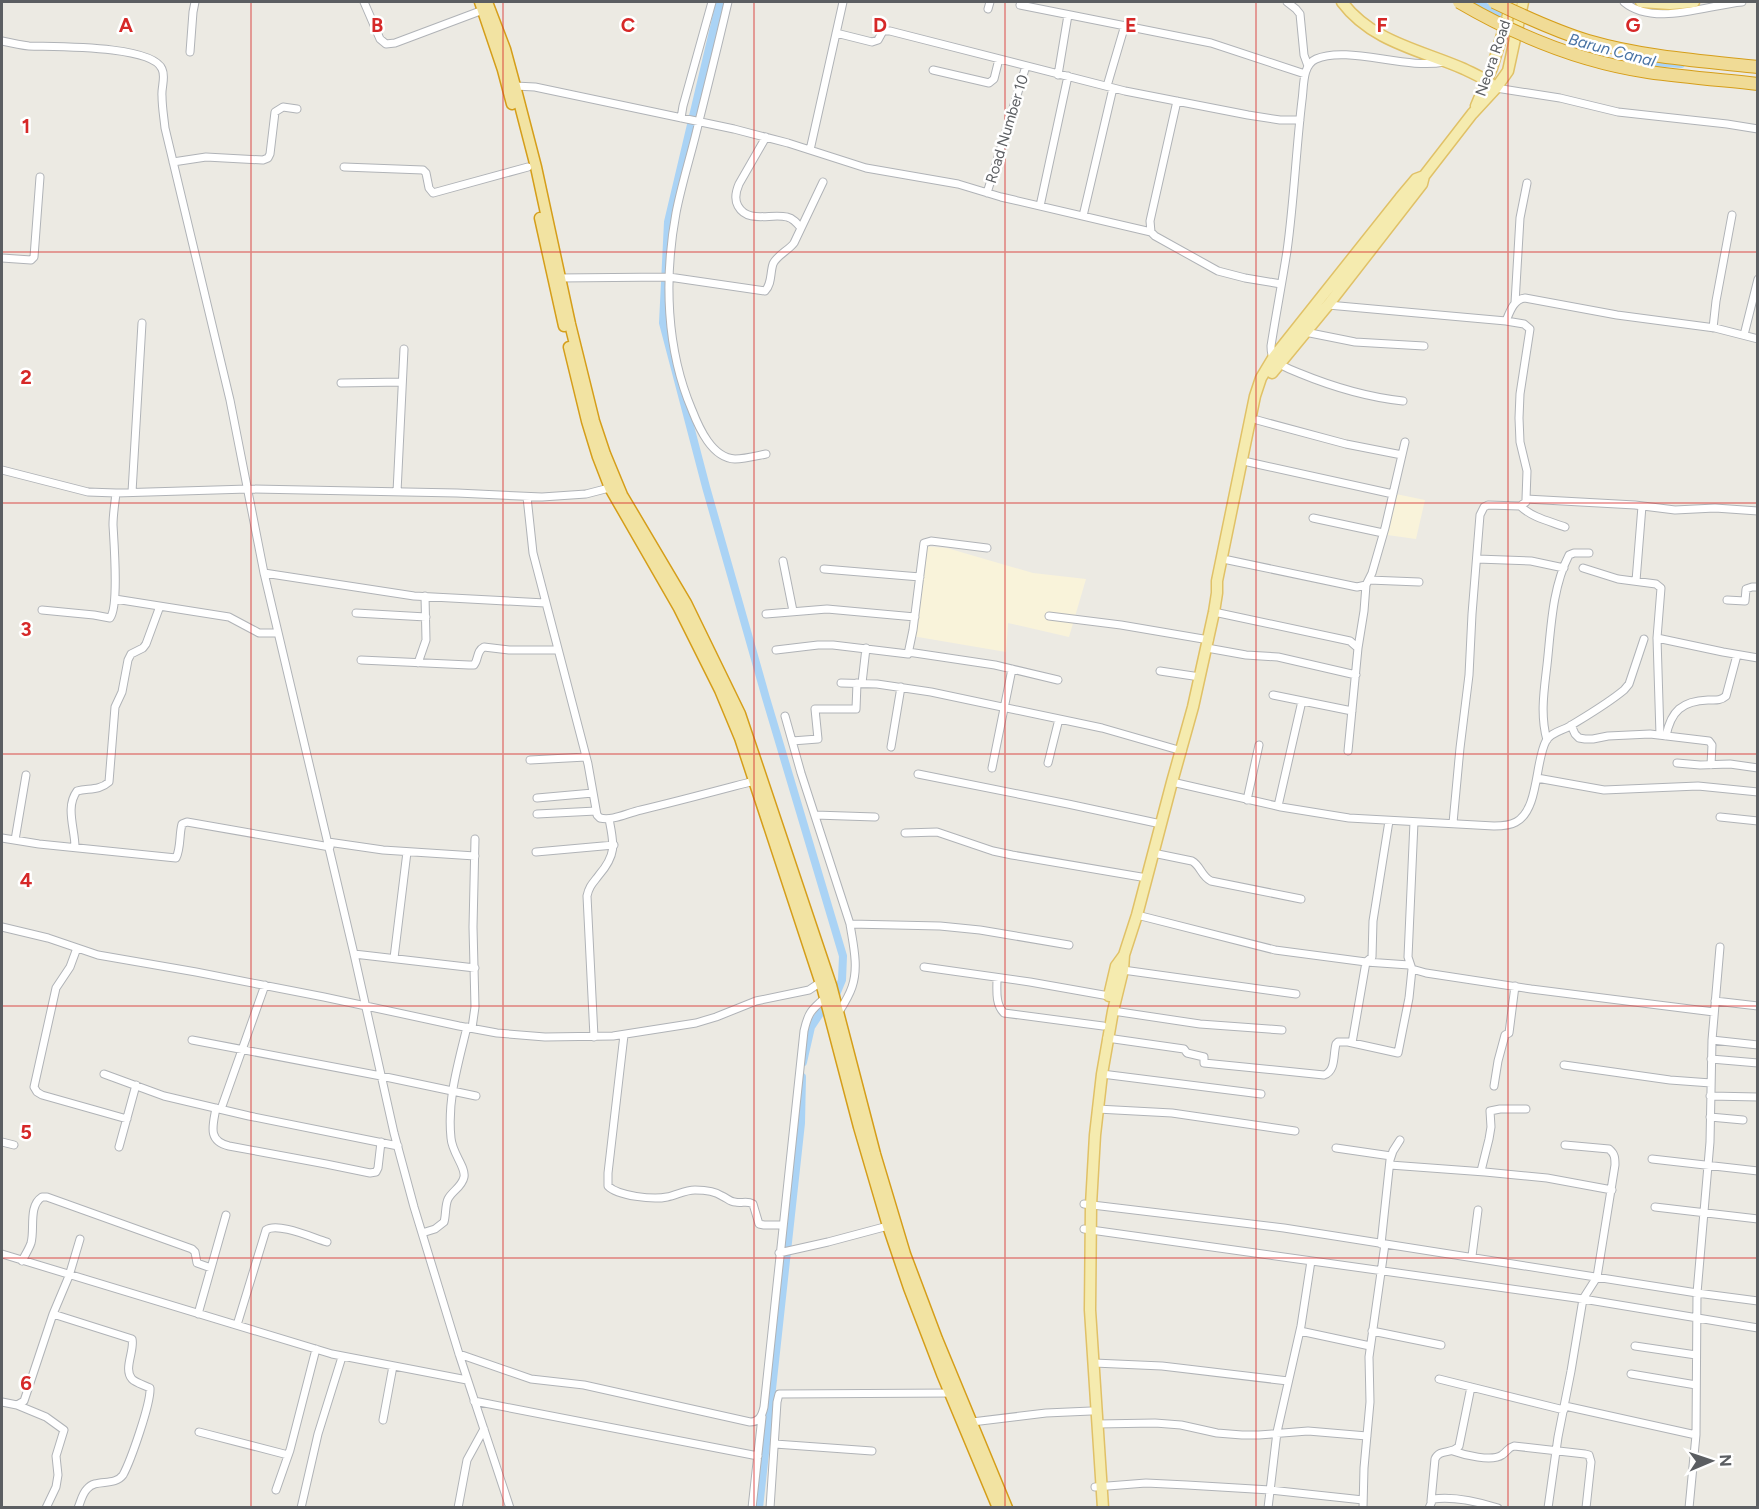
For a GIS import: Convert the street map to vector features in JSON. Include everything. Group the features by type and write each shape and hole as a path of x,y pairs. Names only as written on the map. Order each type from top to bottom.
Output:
{"highway":[{"path":"1459,2 1527,37 1554,48 1612,65 1647,72 1758,84"},
{"path":"1494,2 1533,21 1590,42 1649,54 1758,67"},
{"path":"483,4 505,50 515,86 586,421 598,458 679,609 720,690 740,738 824,979 839,1012 902,1255"},
{"path":"483,4 503,70 556,278"},
{"path":"614,487 686,603 740,714 824,979 825,998 888,1226 902,1255 998,1508"},
{"path":"955,1393 972,1422 1007,1508"}],"main road":[{"path":"1342,2 1374,32 1388,40 1446,61 1488,80 1497,88"},
{"path":"1641,2 1670,4 1694,2"},
{"path":"1087,1205 1101,1074 1123,970 1124,955 1182,751 1208,644 1217,581 1255,396 1261,378 1328,305 1422,184 1424,176 1472,114 1497,88 1508,71 1516,5"},
{"name":"Neora Road","path":"1472,114 1488,80 1516,5"},
{"path":"1217,593 1224,581 1264,390 1276,361 1400,198 1416,179 1424,176"},
{"path":"1096,1508 1099,1486 1098,1424 1087,1229 1091,1108 1098,1046 1116,966 1124,955"},
{"path":"1087,1229 1083,1311 1090,1411 1103,1508"}],"street":[{"path":"190,52 195,2"},
{"path":"364,2 380,39 386,44 395,43 483,4"},
{"path":"681,118 712,2"},
{"path":"728,2 676,213 671,242 669,277 672,338 685,391 701,429 716,450 735,459 766,454"},
{"path":"810,150 843,2"},
{"path":"1287,2 1300,14 1304,55 1308,66"},
{"path":"1624,2 1631,7 1657,14 1672,14 1742,2"},
{"path":"1020,5 1210,43 1305,74"},
{"path":"1058,75 1068,15"},
{"path":"1083,216 1125,25"},
{"path":"836,33 872,42 878,40 883,31 890,31 1110,87 1280,120 1300,120"},
{"path":"2,41 28,46 100,49 133,54 159,63 164,71 162,93 165,129 230,400 264,573 329,844 381,1076 422,1233 510,1508"},
{"path":"1403,401 1368,396 1310,378 1276,361 1271,346 1289,228 1305,74 1308,66 1318,58 1336,55 1422,64 1446,61"},
{"path":"933,70 989,83 994,79 999,59"},
{"name":"Road Number 10","path":"987,193 1026,66"},
{"path":"1040,206 1068,76"},
{"path":"515,86 535,87 766,137 866,168 944,181 1151,232 1218,271 1281,284"},
{"path":"1497,88 1560,98 1618,112 1758,129"},
{"path":"1151,232 1150,221 1177,101"},
{"path":"173,162 206,157 263,160 268,158 275,112 283,107 297,109"},
{"path":"766,137 739,184 736,203 747,215 788,217 801,228"},
{"path":"344,167 423,170 433,193 528,167"},
{"path":"2,258 31,260 34,257 40,177"},
{"path":"556,278 669,277 765,291 769,285 774,262 790,248 823,182"},
{"path":"1506,321 1515,303 1520,218 1527,183"},
{"path":"1713,328 1717,292 1732,215"},
{"path":"1744,335 1758,279"},
{"path":"1515,303 1521,298 1526,298 1617,315 1713,328 1758,339"},
{"path":"1328,305 1506,321 1524,324 1530,329 1520,394 1519,418 1520,442 1527,478 1527,499 1520,506 1484,507 1480,515 1470,675 1453,823"},
{"path":"132,492 142,322"},
{"path":"1305,332 1355,342 1424,346"},
{"path":"397,492 404,349"},
{"path":"341,383 402,382"},
{"path":"1257,420 1346,444 1402,455"},
{"path":"1348,751 1367,582 1383,533 1404,442"},
{"path":"1248,462 1393,494"},
{"path":"2,470 88,492 248,489 457,493 527,497 586,494 614,487"},
{"path":"42,610 110,618 113,616 115,599 113,522 117,492"},
{"path":"527,497 533,553 600,818 609,819 754,781"},
{"path":"1527,499 1675,510 1715,508 1758,511"},
{"path":"1520,506 1536,518 1565,527"},
{"path":"1636,581 1642,506"},
{"path":"1313,518 1383,533"},
{"path":"908,652 915,617 923,545 926,541 987,548"},
{"path":"1172,782 1247,800 1349,818 1494,826 1515,823 1530,804 1547,740 1543,706 1554,601 1567,559 1572,553 1590,553"},
{"path":"1477,559 1521,560 1564,568"},
{"path":"1228,560 1357,587 1367,582 1419,582"},
{"path":"783,561 793,611"},
{"path":"1583,568 1618,579 1656,584 1661,588 1657,638 1663,736"},
{"path":"824,569 920,577"},
{"path":"264,573 393,593 545,603"},
{"path":"1727,600 1745,600 1746,589 1758,587"},
{"path":"418,663 426,640 425,596"},
{"path":"115,599 229,617 259,633 278,633"},
{"path":"75,847 72,800 77,791 95,790 109,782 115,706 122,692 128,660 132,654 146,644 160,606"},
{"path":"766,614 827,609 915,617"},
{"path":"1214,612 1350,641 1358,648"},
{"path":"356,613 426,617"},
{"path":"1049,616 1121,625 1208,644 1245,655 1278,657 1356,675"},
{"path":"1657,638 1737,655 1758,657"},
{"path":"1547,740 1555,732 1571,725 1624,690 1629,684 1644,639"},
{"path":"776,650 818,645 867,648 908,654 908,652 995,665 1058,680"},
{"path":"361,660 474,665 478,653 484,646 509,650 557,650"},
{"path":"792,741 818,738 815,710 856,709 867,648"},
{"path":"1663,736 1676,711 1694,702 1722,700 1726,696 1737,655"},
{"path":"992,768 1012,669"},
{"path":"1160,671 1200,677"},
{"path":"841,683 901,687 931,692 1102,728 1182,751"},
{"path":"891,747 901,687"},
{"path":"1273,695 1352,711"},
{"path":"1278,806 1302,701"},
{"path":"785,716 850,924 854,945 855,974 849,995 839,1012"},
{"path":"1048,763 1059,719"},
{"path":"1571,725 1575,734 1585,739 1608,736 1663,736 1709,741 1712,745 1711,765"},
{"path":"1247,800 1259,746"},
{"path":"531,760 586,758"},
{"path":"1677,763 1730,764 1758,768"},
{"path":"918,774 1161,824"},
{"path":"15,840 26,775"},
{"path":"1537,778 1604,790 1698,786 1758,792"},
{"path":"537,798 593,793"},
{"path":"537,814 597,811"},
{"path":"815,814 875,817"},
{"path":"1720,818 1758,821"},
{"path":"594,1037 587,896 590,886 610,859 614,845 609,819"},
{"path":"1352,1043 1366,963 1372,957 1373,921 1389,820"},
{"path":"2,838 176,858 179,853 182,824 187,822 329,844 475,856"},
{"path":"1107,1038 1184,1049 1187,1053 1204,1057 1204,1063 1318,1076 1329,1073 1332,1069 1338,1042 1398,1053 1409,998 1411,967 1408,957 1414,822"},
{"path":"905,833 937,832 1012,855 1147,878"},
{"path":"422,1233 435,1229 444,1222 447,1200 464,1177 463,1165 455,1155 451,1142 450,1120 452,1092 475,1006 473,927 475,839"},
{"path":"536,852 614,845"},
{"path":"394,958 407,852"},
{"path":"1153,853 1191,861 1197,864 1205,878 1210,881 1301,898"},
{"path":"1137,915 1275,950 1411,967 1426,973 1714,1012"},
{"path":"850,924 940,926 980,930 1069,945"},
{"path":"2,927 48,938 104,956 265,985 470,1028 545,1037 624,1035 696,1023 756,1001 809,990 824,979"},
{"path":"1689,1508 1696,1435 1697,1293 1708,1165 1712,1040 1720,947"},
{"path":"77,948 70,967 56,988 34,1087 42,1095 127,1119"},
{"path":"354,954 475,968"},
{"path":"924,967 1109,996"},
{"path":"1123,970 1296,994"},
{"path":"997,978 997,1001 1004,1013 1103,1026"},
{"path":"265,985 243,1049 219,1108 213,1126 214,1137 222,1144 229,1146 370,1173 376,1172 378,1168 381,1142"},
{"path":"1494,1086 1505,1035 1509,1033 1515,986"},
{"path":"752,1508 783,1252 782,1225 804,1031 811,1010 825,998"},
{"path":"1715,1001 1758,1006"},
{"path":"1113,1011 1200,1024 1282,1030"},
{"path":"624,1035 608,1186 625,1194 659,1197 684,1191 712,1192 733,1202 749,1201 753,1204 759,1224 782,1225"},
{"path":"192,1040 476,1096"},
{"path":"1712,1040 1758,1045"},
{"path":"1711,1059 1758,1063"},
{"path":"1564,1065 1670,1080 1711,1083"},
{"path":"104,1074 165,1096 398,1146"},
{"path":"1101,1074 1261,1094"},
{"path":"119,1147 136,1085"},
{"path":"1710,1096 1758,1097"},
{"path":"1481,1171 1491,1127 1490,1111 1506,1108 1526,1109"},
{"path":"1097,1109 1181,1114 1295,1131"},
{"path":"1710,1117 1743,1120"},
{"path":"1099,1486 1146,1484 1270,1490 1363,1504 1370,1402 1370,1346 1381,1271 1391,1156 1400,1140"},
{"path":"2,1142 14,1145"},
{"path":"1548,1508 1583,1299 1597,1277 1615,1166 1613,1153 1604,1148 1565,1145"},
{"path":"1336,1148 1391,1156"},
{"path":"1652,1159 1758,1172"},
{"path":"1390,1165 1547,1178 1612,1190"},
{"path":"22,1261 31,1242 36,1203 42,1197 47,1197 192,1249 195,1252 197,1263 211,1268"},
{"path":"1087,1205 1284,1228 1758,1301"},
{"path":"1655,1207 1758,1219"},
{"path":"1472,1256 1478,1210"},
{"path":"198,1314 226,1215"},
{"path":"783,1252 888,1226"},
{"path":"237,1325 266,1230 270,1227 281,1227 327,1242"},
{"path":"1087,1229 1583,1299 1758,1328"},
{"path":"17,1404 24,1401 80,1239"},
{"path":"2,1254 342,1357 468,1380"},
{"path":"1268,1508 1277,1432 1300,1331 1311,1261"},
{"path":"53,1314 132,1339 134,1343 129,1376 132,1380 150,1388 147,1409 123,1475 115,1482 88,1488 78,1508"},
{"path":"1372,1330 1441,1345"},
{"path":"1300,1331 1370,1346"},
{"path":"1635,1346 1696,1354"},
{"path":"276,1490 288,1455 316,1349"},
{"path":"459,1354 542,1382 584,1385 750,1422 755,1422 762,1414"},
{"path":"301,1508 318,1434 342,1357"},
{"path":"1094,1363 1162,1366 1288,1381"},
{"path":"383,1420 393,1366"},
{"path":"1630,1374 1696,1385"},
{"path":"1439,1379 1696,1435"},
{"path":"1453,1451 1459,1446 1471,1387"},
{"path":"765,1393 955,1393"},
{"path":"770,1508 779,1394"},
{"path":"474,1401 758,1456"},
{"path":"2,1402 17,1404 46,1417 63,1430 56,1456 58,1475 56,1487 46,1508"},
{"path":"972,1422 1022,1415 1090,1411"},
{"path":"1098,1424 1163,1423 1217,1433 1259,1435 1319,1431 1367,1436"},
{"path":"458,1508 467,1461 484,1429"},
{"path":"199,1432 288,1455"},
{"path":"776,1444 872,1450"},
{"path":"1430,1504 1435,1459 1441,1452 1453,1451 1489,1457 1501,1455 1510,1447 1556,1450 1585,1454 1590,1458 1586,1508"},
{"path":"1430,1504 1436,1499 1449,1499 1498,1508"}],"shaded area":[{"path":"1391,493 1425,500 1416,539 1380,534"},
{"path":"919,546 947,548 1033,573 1086,579 1069,637 1008,623 1006,652 912,636"}],"waterway":[{"path":"720,2 668,222 663,323 706,487 843,956 842,980 835,997"},
{"name":"Barun Canal","path":"1473,2 1511,17"},
{"name":"Barun Canal","path":"1629,56 1649,62 1681,64"},
{"path":"803,1062 811,1027 821,1012"},
{"path":"759,1508 801,1123 802,1077"}]}
